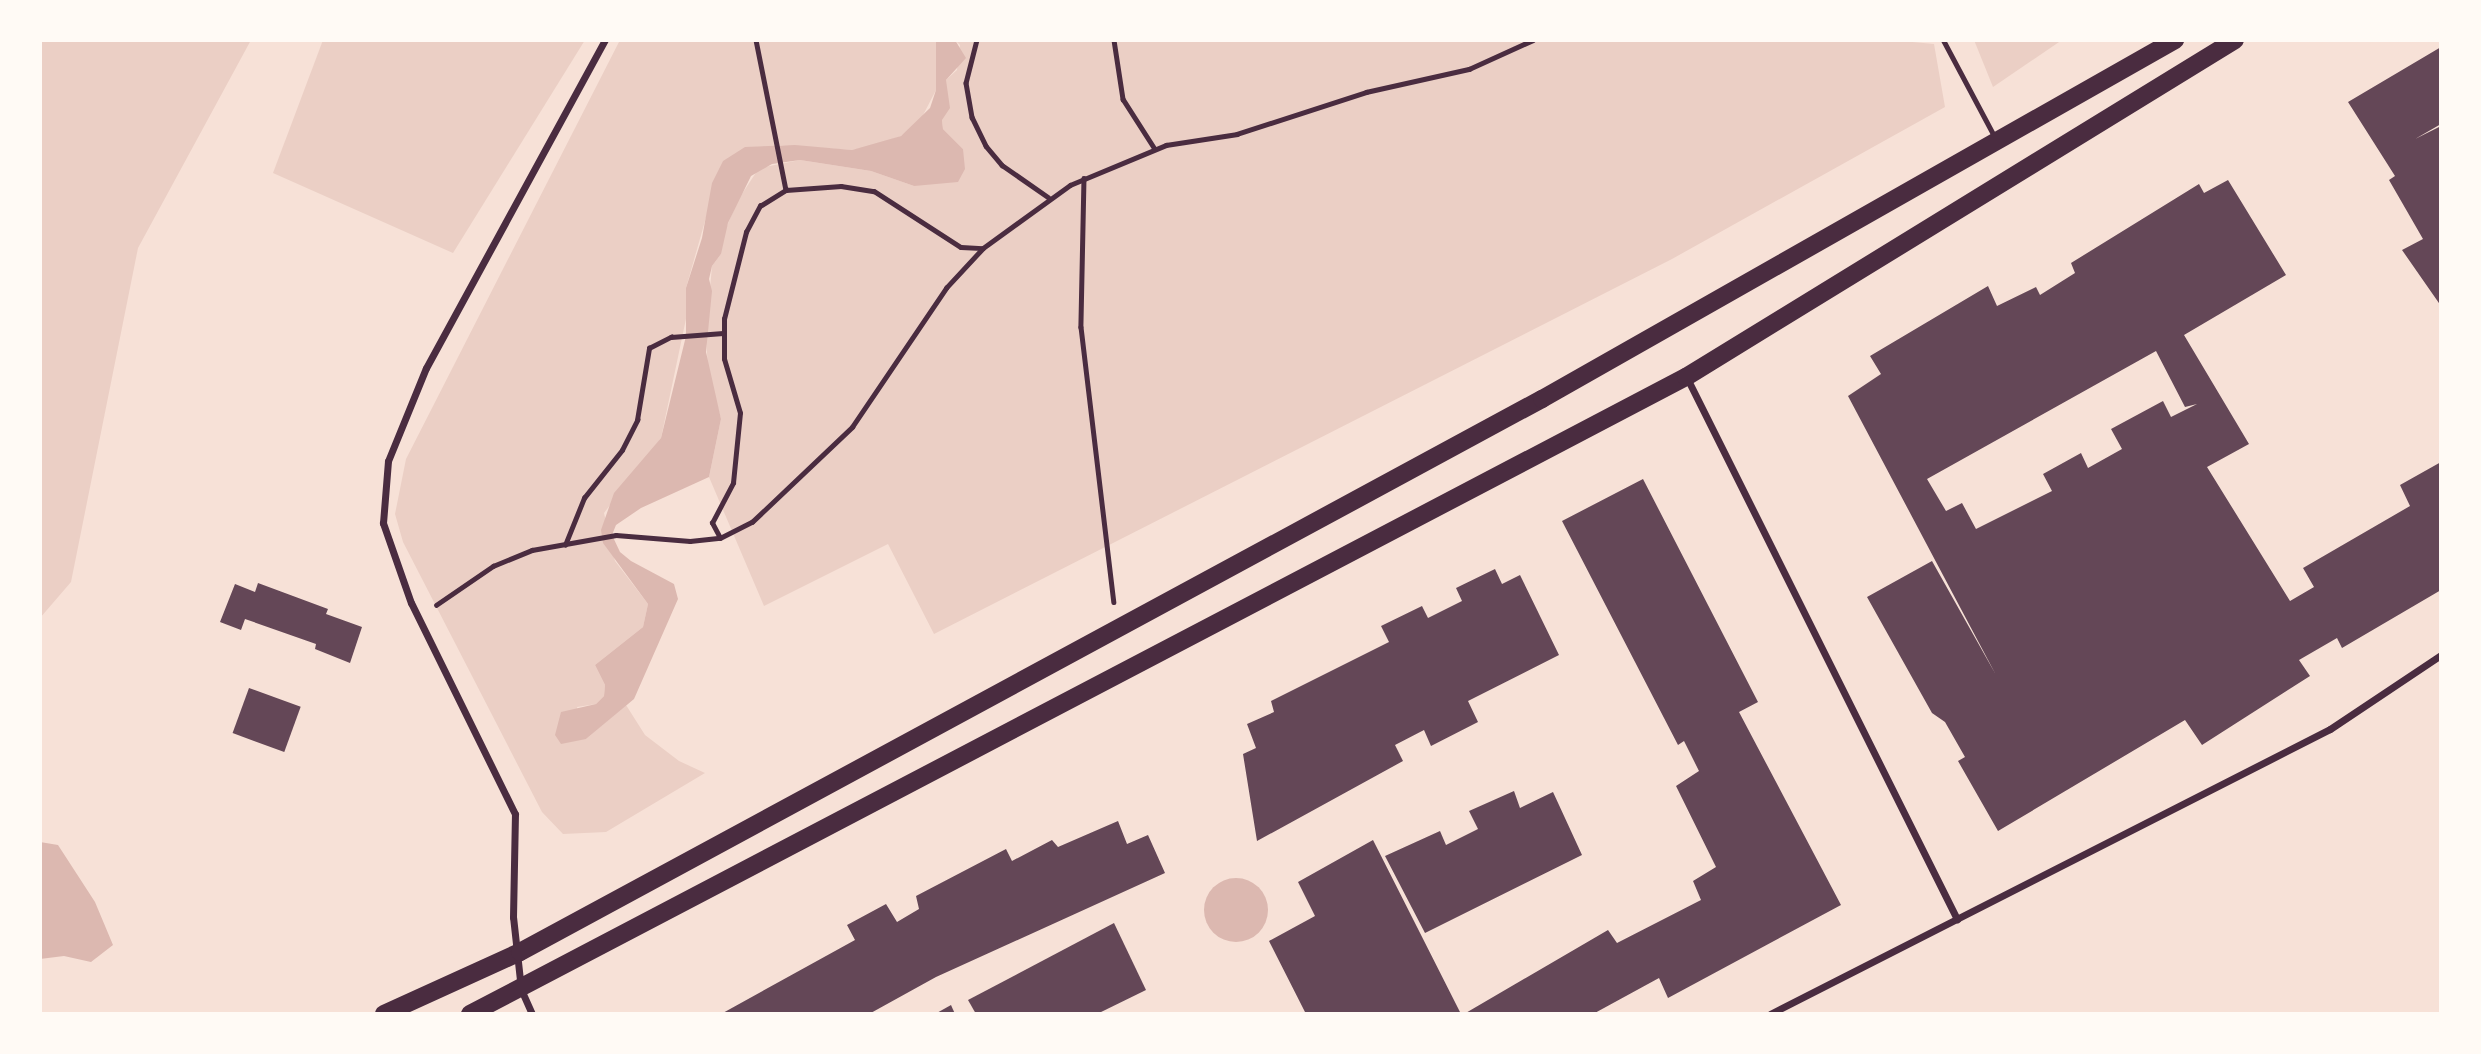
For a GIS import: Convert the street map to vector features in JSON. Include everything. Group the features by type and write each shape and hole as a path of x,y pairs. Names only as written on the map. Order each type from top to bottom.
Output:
{"main road":[{"path":"384,1014 520,952 1542,400 2175,40"},
{"path":"470,1014 1686,377 2235,40"}],"street":[{"path":"532,1014 521,989 520,952 513,917 515,814 417,617 383,523 388,461 426,368 605,40"},
{"path":"1686,377 1957,919"},
{"path":"1770,1014 2330,729 2441,655"}],"lane":[{"path":"1943,40 1998,143"}],"path":[{"path":"756,40 786,190"},
{"path":"977,40 966,83 972,117 986,146 1002,165 1048,197"},
{"path":"1114,40 1123,99 1156,149"},
{"path":"417,617 513,556 616,535 690,541 719,538 751,522 852,427 946,288 983,247 1048,197 1084,178 1156,149 1237,134 1366,92 1469,69 1533,40"},
{"path":"1084,178 1081,327 1118,629"},
{"path":"719,538 712,523 719,503 733,483 739,425 724,359 723,333 730,281 746,232 760,206 786,190 841,186 874,191 961,247 983,247"},
{"path":"565,545 584,498 622,450 637,420 649,348 686,336 723,333"}],"shaded area":[{"path":"40,40 251,40 138,248 71,582 40,618"},
{"path":"323,40 585,40 453,253 273,173"},
{"path":"620,40 936,40 936,90 919,123 901,136 873,146 852,150 779,145 707,214 686,288 687,314 661,438 604,513 615,561 648,604 643,627 595,665 605,685 604,696 596,704 577,707 586,739 626,705 645,735 679,761 705,773 606,832 563,834 542,812 403,542 395,514 406,459"},
{"path":"936,40 955,40 966,58 946,80 950,108 942,120 943,129 963,149 965,169 958,182 914,186 871,171 800,160 772,164 751,176 728,223 721,254 712,266 709,279 712,291 706,352 721,419 709,477 641,508 616,525 612,535 620,552 631,561 674,584 678,599 634,699 586,739 561,744 555,735 561,712 596,704 604,696 605,685 595,665 643,627 648,604 603,543 601,530 614,493 661,438 686,336 686,288 702,238 712,183 723,161 745,147 795,145 852,150 901,136 930,108 936,90"},
{"path":"955,40 1891,40 1934,44 1945,107 1672,259 934,634 888,544 764,606 709,477 721,419 708,371 706,334 712,266 721,254 721,240 738,200 759,168 800,160 871,171 914,186 963,149 943,129 942,120 946,80 957,70 960,45"},
{"path":"1974,40 2062,40 1993,87"},
{"path":"40,842 58,845 95,902 113,945 91,962 64,956 40,959"},
{"path":"1236,878 1254,884 1262,892 1268,910 1262,928 1254,936 1236,942 1218,936 1210,928 1204,910 1210,892 1218,884"}],"building":[{"path":"2441,47 2441,124 2415,139 2441,126 2441,306 2402,250 2423,239 2389,180 2395,176 2348,102"},
{"path":"2228,180 2286,275 2184,335 2249,444 2207,467 2290,601 2314,587 2303,568 2410,506 2400,485 2441,462 2441,590 2342,648 2337,638 2299,660 2310,676 2202,745 2185,720 1998,831 1958,761 1965,757 1945,722 1932,713 1867,597 1932,561 1996,675 1848,396 1881,374 1870,356 1988,286 1997,306 2036,287 2040,295 2075,273 2071,263 2199,184 2204,193","holes":["2156,351 2185,407 2197,404 2171,417 2163,401 2111,429 2122,449 2088,468 2081,453 2043,474 2052,491 1976,529 1962,503 1946,511 1927,479"]},
{"path":"1643,479 1758,702 1739,712 1841,905 1668,998 1659,978 1593,1014 1464,1014 1608,930 1617,943 1701,900 1693,881 1716,867 1676,786 1699,771 1684,741 1678,745 1562,521"},
{"path":"1495,569 1502,584 1520,575 1559,655 1468,701 1478,722 1431,746 1424,730 1395,745 1403,761 1257,841 1243,754 1256,748 1247,724 1274,712 1271,701 1389,642 1381,626 1422,606 1428,618 1462,601 1456,588"},
{"path":"258,583 328,609 326,614 362,627 350,663 315,649 316,644 245,619 241,630 220,622 235,584 255,592"},
{"path":"249,688 301,707 284,752 233,733"},
{"path":"1514,791 1520,808 1553,792 1582,855 1425,933 1385,856 1440,831 1446,845 1478,829 1469,811"},
{"path":"1118,821 1127,844 1148,835 1165,873 936,977 869,1014 721,1014 855,940 847,925 886,904 897,922 919,909 916,896 1006,849 1012,861 1052,840 1058,847"},
{"path":"1373,840 1461,1014 1306,1014 1269,941 1315,916 1298,882"},
{"path":"1114,923 1146,990 1097,1014 976,1014 968,1000"},
{"path":"951,1005 955,1014 935,1014"}]}
